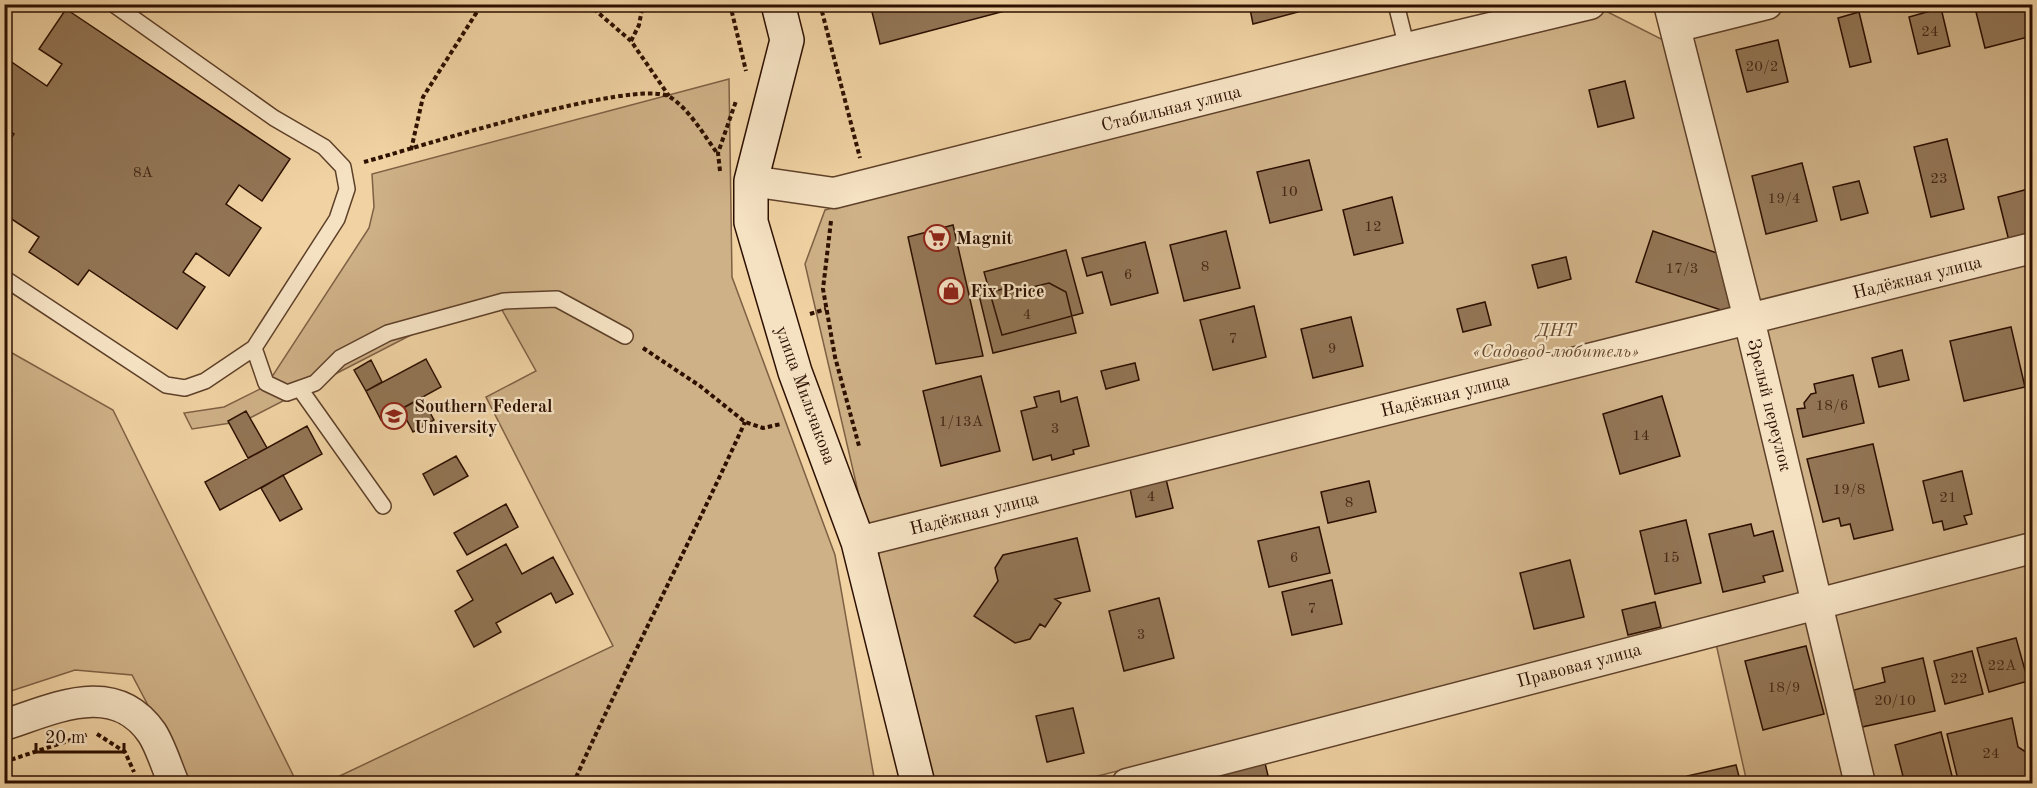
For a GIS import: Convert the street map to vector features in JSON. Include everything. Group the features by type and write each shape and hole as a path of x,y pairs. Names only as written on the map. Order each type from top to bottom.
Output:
{"street":[{"name":"улица Мильчакова","path":"778,4 787,40 752,181 751,222 795,372 858,542 918,783"},
{"name":"Стабильная улица","path":"752,181 834,194 1407,48 1590,4"},
{"path":"1672,16 1767,4"},
{"name":"Зрелый переулок","path":"1672,16 1749,319 1860,783"},
{"name":"Надёжная улица","path":"858,542 2032,248"},
{"name":"Правовая улица","path":"1127,783 2032,548"},
{"path":"4,724 70,704 109,701 130,711 152,733 174,783"}],"lane":[{"path":"4,278 166,385 185,388 205,381 254,348 337,219 348,189 343,167 324,147 274,118 113,4"},
{"path":"1395,4 1407,48"},
{"path":"254,348 266,383 287,393 315,383 340,358 388,333 504,301 557,299 625,336"},
{"path":"300,389 383,506"}],"path":[{"path":"411,150 423,98 482,4"},
{"path":"588,4 631,41 669,97 689,116 718,153 739,93"},
{"path":"631,41 639,25 643,4"},
{"path":"730,4 746,72 743,82"},
{"path":"820,4 867,186"},
{"path":"343,167 545,111 645,92 669,97"},
{"path":"834,194 823,289 835,357 862,458"},
{"path":"625,336 700,386 745,422 763,428 791,423"},
{"path":"573,783 627,663 690,542 745,422"},
{"path":"4,762 95,733 125,752 135,773"}],"green space":[{"name":"ДНТ «Садовод-любитель»","path":"1802,5 2032,5 2032,783 1747,783 1711,621 1070,783 926,783 805,264 825,210 1600,8 1661,39"},
{"path":"729,79 732,277 835,555 875,783 325,783 613,646 486,397 536,371 502,310 442,319 244,421 192,429 184,413 224,407 266,386 369,228 374,207 372,174"},
{"path":"5,349 113,410 297,783 189,783 132,675 75,670 5,693"}],"building":[{"path":"870,4 1031,4 880,44"},
{"path":"1249,4 1296,4 1298,12 1253,24"},
{"path":"1974,4 2032,4 2032,36 1985,48"},
{"path":"1941,8 1950,46 1918,54 1909,17"},
{"path":"66,9 290,159 262,201 239,185 226,204 261,228 229,276 196,253 183,272 205,287 177,329 89,270 78,285 29,252 39,237 4,214 4,148 14,134 4,128 4,57 47,86 62,64 39,49"},
{"path":"1859,12 1871,62 1850,67 1838,18"},
{"path":"1778,40 1788,82 1747,92 1736,50"},
{"path":"1625,81 1634,118 1598,127 1589,90"},
{"path":"1947,139 1964,209 1931,217 1914,147"},
{"path":"1309,160 1322,210 1270,223 1257,172"},
{"path":"1802,163 1817,221 1766,234 1752,176"},
{"path":"1859,181 1868,213 1841,220 1833,187"},
{"path":"2032,188 2032,235 2009,241 1998,197"},
{"path":"1392,197 1403,243 1354,255 1343,210"},
{"path":"953,225 983,356 936,364 908,237"},
{"path":"1226,231 1240,288 1184,301 1170,245"},
{"path":"1653,231 1720,254 1733,314 1636,282"},
{"path":"1145,242 1158,293 1111,305 1102,272 1087,276 1082,258"},
{"path":"1066,250 1083,313 1002,335 984,272"},
{"path":"1566,257 1571,279 1538,288 1532,265"},
{"path":"1049,283 1066,292 1076,333 993,353 979,295 1007,288 1008,293"},
{"path":"1485,302 1491,325 1463,332 1457,309"},
{"path":"1254,306 1266,357 1213,370 1200,320"},
{"path":"1351,317 1363,366 1313,378 1301,329"},
{"path":"2011,327 2025,387 1964,401 1950,341"},
{"path":"1902,350 1909,380 1879,387 1872,358"},
{"path":"426,359 441,387 381,420 366,391"},
{"path":"371,360 382,382 366,391 354,370"},
{"path":"1135,363 1139,380 1106,389 1101,371"},
{"path":"1853,375 1864,423 1803,437 1797,409 1805,408 1804,403 1811,394 1816,393 1814,384"},
{"path":"981,376 1000,451 941,466 923,391"},
{"path":"1059,391 1061,402 1077,397 1089,446 1073,450 1074,454 1052,460 1051,455 1033,460 1021,411 1037,407 1034,397"},
{"path":"1662,396 1680,456 1620,474 1603,414"},
{"path":"422,398 434,420 413,432 401,409"},
{"path":"246,411 267,448 248,458 228,421"},
{"path":"307,426 322,454 220,510 205,482"},
{"path":"1873,444 1893,530 1854,539 1850,524 1841,526 1839,518 1823,522 1807,459"},
{"path":"456,456 468,476 434,495 423,474"},
{"path":"1962,471 1972,514 1964,516 1967,524 1944,530 1942,521 1933,523 1923,481"},
{"path":"283,475 302,509 280,521 261,488"},
{"path":"1165,475 1173,508 1136,517 1129,484"},
{"path":"1369,481 1376,512 1328,523 1321,492"},
{"path":"506,504 518,527 467,555 454,533"},
{"path":"1686,520 1701,583 1655,594 1640,531"},
{"path":"1751,524 1754,536 1773,531 1783,571 1763,576 1765,582 1723,592 1709,534"},
{"path":"1319,527 1330,573 1269,587 1258,541"},
{"path":"1077,538 1090,591 1055,599 1061,603 1045,627 1040,624 1030,639 1015,643 974,616 998,581 995,568 1003,555"},
{"path":"506,544 522,574 553,557 573,594 556,603 551,593 496,623 501,632 474,647 455,611 473,600 457,571"},
{"path":"1570,560 1584,617 1534,629 1520,573"},
{"path":"1332,580 1342,624 1292,635 1282,592"},
{"path":"1159,598 1174,658 1124,671 1109,611"},
{"path":"1655,602 1661,627 1628,635 1622,610"},
{"path":"2016,638 2028,681 1989,692 1977,648"},
{"path":"1806,646 1824,714 1763,730 1745,661"},
{"path":"1972,651 1983,694 1945,704 1934,661"},
{"path":"1923,658 1935,711 1862,727 1854,690 1885,682 1882,668"},
{"path":"1073,708 1084,753 1047,762 1036,716"},
{"path":"2012,718 2018,747 2032,756 2032,772 2026,779 2005,784 1959,784 1947,734"},
{"path":"1941,732 1953,780 1939,784 1905,784 1895,745"},
{"path":"1265,763 1270,784 1193,784 1192,779"},
{"path":"1736,765 1741,784 1688,784 1687,776"}],"place":[{"name":"Magnit","path":"937,238"},
{"name":"Fix Price","path":"951,291"},
{"name":"Southern Federal University","path":"394,416"}]}
